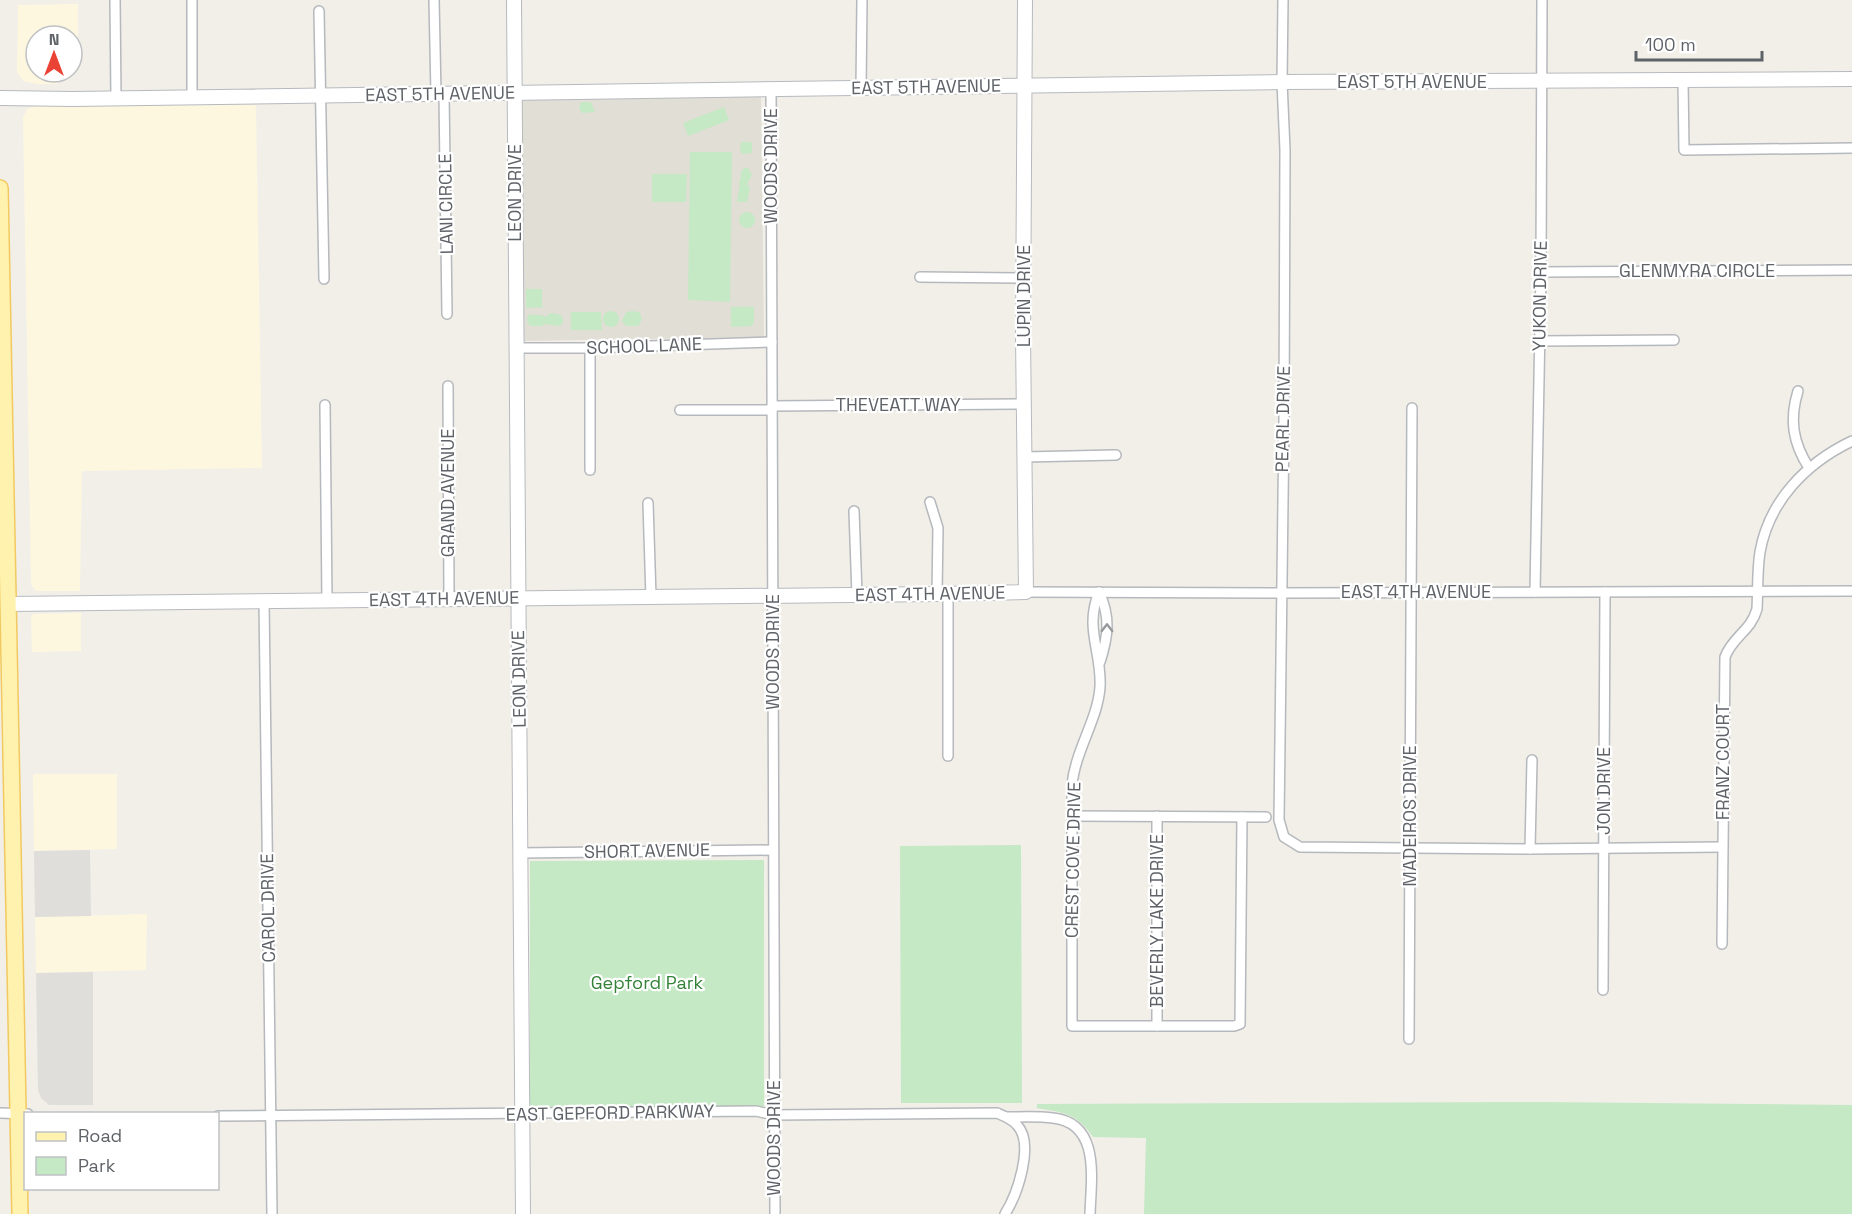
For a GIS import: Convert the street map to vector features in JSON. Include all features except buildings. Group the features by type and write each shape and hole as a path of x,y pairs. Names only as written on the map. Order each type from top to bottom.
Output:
{"main road":[{"path":"0,188 4,604 23,1113 20,1214"}],"street":[{"path":"115,0 116,98"},
{"path":"192,0 192,97"},
{"name":"LANI CIRCLE","path":"434,0 440,94 447,314"},
{"name":"LEON DRIVE","path":"514,0 523,1214"},
{"path":"861,88 862,0"},
{"name":"LUPIN DRIVE","path":"1025,0 1023,278 1026,592"},
{"name":"PEARL DRIVE","path":"1283,0 1284,420 1279,820 1284,837 1300,847 1409,848"},
{"name":"YUKON DRIVE","path":"1535,592 1542,272 1542,0"},
{"path":"319,11 324,279"},
{"name":"EAST 5TH AVENUE","path":"0,98 1282,82 1852,79"},
{"path":"1683,80 1684,150 1852,148"},
{"name":"WOODS DRIVE","path":"771,90 775,1214"},
{"name":"GLENMYRA CIRCLE","path":"1542,272 1852,270"},
{"path":"920,277 1023,278"},
{"path":"1539,341 1674,340"},
{"name":"SCHOOL LANE","path":"516,348 772,342"},
{"path":"590,348 590,470"},
{"name":"GRAND AVENUE","path":"448,386 448,599"},
{"path":"1798,391 1794,404 1793,429 1800,454 1809,468"},
{"name":"THEVEATT WAY","path":"680,410 1024,404"},
{"path":"325,405 327,600"},
{"name":"MADEIROS DRIVE","path":"1409,1039 1412,408"},
{"name":"FRANZ COURT","path":"1722,944 1723,666 1728,648 1750,626 1755,617 1760,554 1769,521 1785,493 1809,468 1852,441"},
{"path":"1024,457 1116,455"},
{"path":"930,502 938,528 943,594 948,756"},
{"path":"648,503 651,597"},
{"path":"854,511 857,595"},
{"name":"EAST 4TH AVENUE","path":"4,604 1026,592 1852,591"},
{"name":"CREST COVE DRIVE","path":"1100,592 1093,607 1093,640 1100,663 1100,689 1073,775 1072,1026 1157,1026"},
{"name":"CREST COVE DRIVE","path":"1100,592 1107,608 1107,640 1100,663"},
{"name":"JON DRIVE","path":"1603,990 1605,592"},
{"name":"CAROL DRIVE","path":"264,601 272,1214"},
{"path":"1530,849 1532,760"},
{"path":"1072,816 1266,817"},
{"name":"BEVERLY LAKE DRIVE","path":"1157,816 1157,1026"},
{"path":"1157,1026 1234,1026 1240,1024 1242,817"},
{"path":"1409,848 1722,847"},
{"name":"SHORT AVENUE","path":"520,852 774,850"},
{"name":"EAST GEPFORD PARKWAY","path":"219,1116 756,1111 774,1115 986,1113 1054,1118 1072,1124 1085,1138 1091,1155 1090,1214"},
{"path":"0,1113 23,1113"},
{"path":"1003,1116 1018,1125 1024,1139 1022,1178 1005,1214"}],"shaded area":[{"path":"78,4 78,24 24,24 24,81 17,72 18,5"},
{"path":"761,96 764,337 521,341 522,98"},
{"path":"37,105 256,105 262,468 82,471 80,591 36,591 31,585 23,118 27,109"},
{"path":"81,613 81,651 32,652 31,617 33,614"},
{"path":"33,774 117,774 117,849 34,851"},
{"path":"90,850 91,916 35,917 34,851"},
{"path":"147,914 146,970 36,973 35,917"},
{"path":"93,972 93,1105 49,1105 41,1098 38,1090 36,973"}],"green space":[{"path":"581,102 591,102 595,112 582,113 579,108"},
{"path":"724,107 729,120 688,136 683,123"},
{"path":"741,142 751,142 752,153 742,154"},
{"path":"690,152 732,152 730,302 688,300"},
{"path":"744,168 748,168 752,175 747,184 750,188 747,202 737,202 740,184 738,181 740,181"},
{"path":"652,174 687,174 686,202 652,202"},
{"path":"747,212 755,220 747,228 739,220"},
{"path":"526,289 542,289 544,307 526,308"},
{"path":"731,307 754,307 754,323 751,326 731,327"},
{"path":"611,311 619,319 611,327 603,319"},
{"path":"571,312 601,312 602,330 571,330"},
{"path":"626,312 639,312 641,321 638,326 626,326 622,321"},
{"path":"551,313 560,315 563,323 559,326 544,324 530,326 527,321 528,315 545,317"},
{"path":"1021,845 1022,1103 901,1103 900,846"},
{"name":"Gepford Park","path":"764,860 764,1106 530,1107 530,861"},
{"path":"1539,1102 1852,1105 1852,1214 1144,1214 1146,1138 1093,1137 1081,1123 1069,1115 1037,1108 1037,1104"}]}
